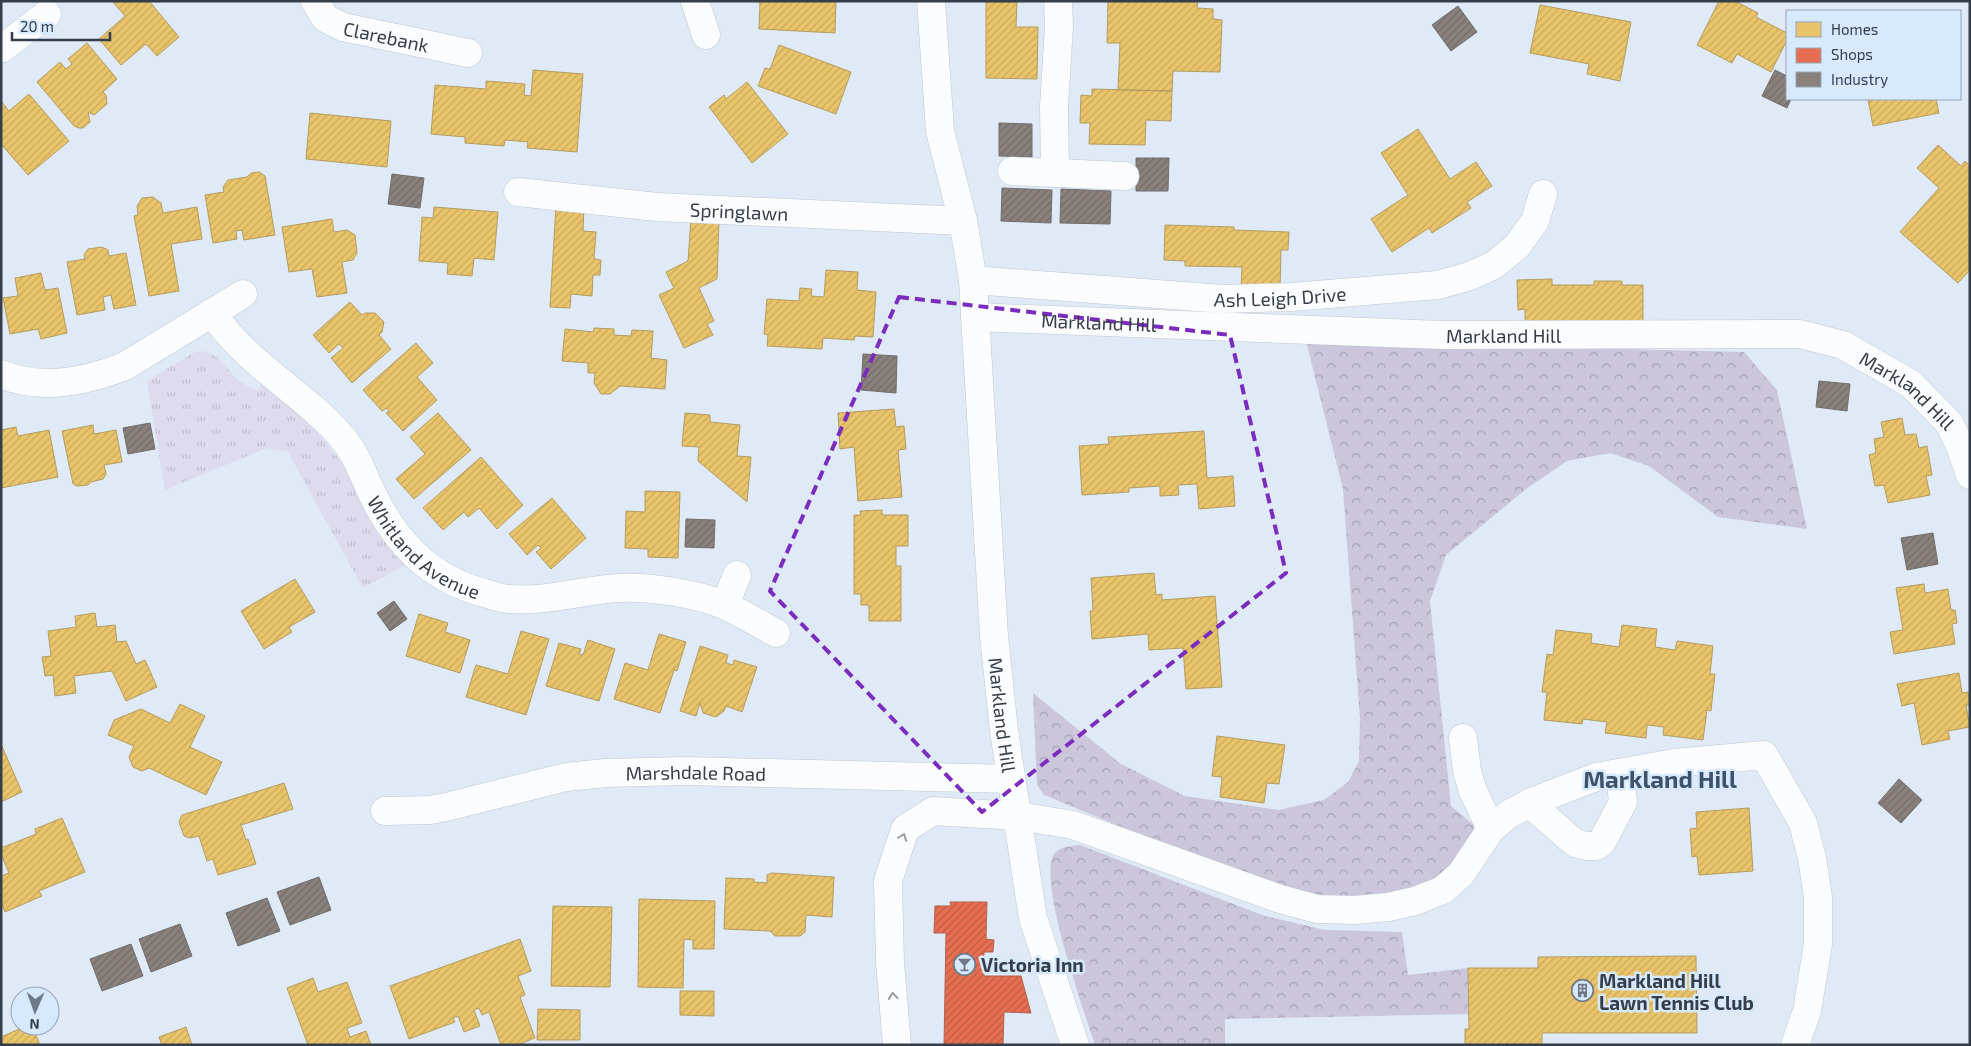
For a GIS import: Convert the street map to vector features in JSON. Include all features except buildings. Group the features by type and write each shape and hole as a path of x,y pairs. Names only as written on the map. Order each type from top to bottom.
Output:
{"street":[{"name":"Clarebank","path":"315,1 325,18 343,27 468,53"},
{"path":"695,1 706,35"},
{"name":"Markland Hill","path":"931,1 940,131 963,221 973,280 994,636 1004,731 1033,918 1075,1045"},
{"path":"1055,172 1054,106 1059,26 1058,1"},
{"path":"4,44 47,14"},
{"path":"1012,171 1125,176"},
{"name":"Springlawn","path":"518,192 657,207 963,221"},
{"name":"Ash Leigh Drive","path":"973,280 1223,299 1292,297 1438,285 1470,276 1494,265 1516,246 1536,221 1543,194"},
{"path":"1,374 31,381 55,383 104,374 125,366 243,294"},
{"name":"Whitland Avenue","path":"212,313 243,350 325,419 342,437 355,458 378,505 403,543 420,561 441,576 472,590 510,599 545,598 619,588 657,590 725,605 776,633"},
{"name":"Markland Hill","path":"975,317 1442,335 1800,334 1843,345 1911,384 1950,424 1970,475"},
{"path":"725,605 737,575"},
{"path":"1463,738 1467,771 1473,791 1491,829"},
{"path":"897,1045 890,963 888,881 906,829 933,811 1018,816 1073,825 1280,899 1317,909 1355,910 1388,907 1415,901 1443,890 1461,874 1491,829 1509,814 1529,803 1596,777 1674,763 1764,755 1803,823 1812,858 1818,898 1818,944 1807,1011 1795,1045"},
{"name":"Marshdale Road","path":"385,811 430,810 566,777 606,773 696,771 1011,779"},
{"path":"1529,803 1575,843 1596,846 1602,842 1623,802 1620,773"}],"highlighted area":[{"path":"899,297 1230,335 1286,573 982,812 770,591"}],"green space":[{"path":"1306,341 1744,352 1777,390 1807,529 1718,517 1649,466 1610,453 1567,461 1526,489 1446,555 1430,601 1451,806 1482,832 1457,866 1424,886 1377,900 1282,893 1044,795 1037,785 1033,693 1121,764 1185,796 1278,810 1324,800 1348,782 1359,761 1360,719 1343,489"},
{"path":"207,352 218,358 235,377 257,391 263,383 314,429 344,465 380,530 407,564 363,588 288,452 267,448 165,490 147,381 193,353"},
{"path":"1080,845 1262,915 1325,930 1402,932 1408,975 1468,968 1469,1014 1225,1019 1225,1045 1095,1045 1064,946 1051,888 1051,867 1055,853 1063,848"}],"place":[{"name":"Victoria Inn","path":"965,964"},
{"name":"Markland Hill Lawn Tennis Club","path":"1583,991"}],"district":[{"name":"Markland Hill","path":"1660,778"}]}
